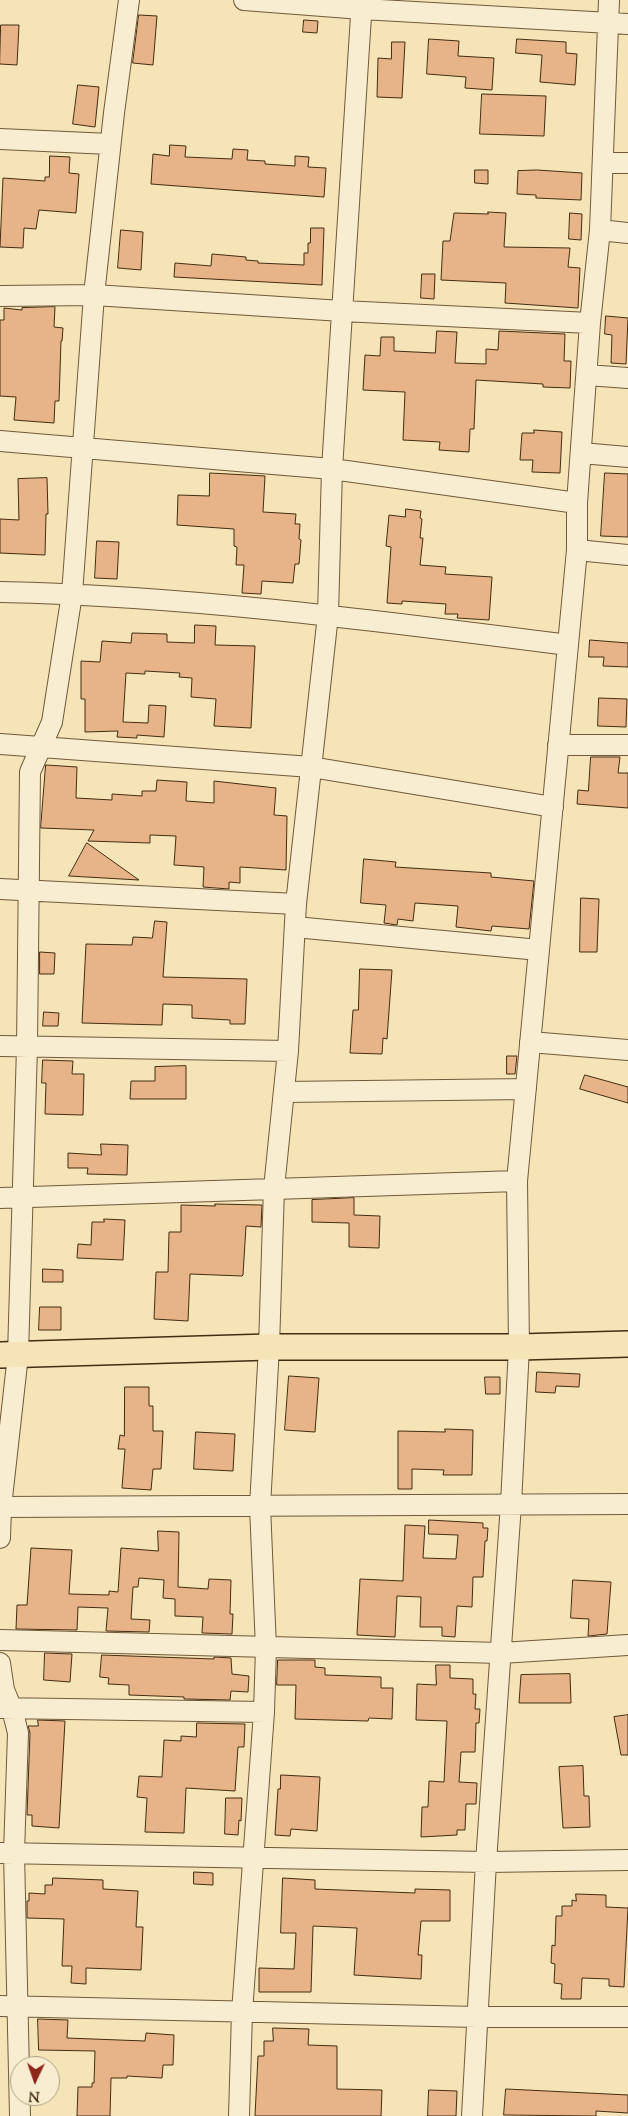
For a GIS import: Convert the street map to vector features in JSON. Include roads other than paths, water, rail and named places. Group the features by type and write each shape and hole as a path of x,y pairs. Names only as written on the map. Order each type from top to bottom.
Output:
{"main road":[{"path":"9,1355 269,1347 519,1347 628,1344"}],"street":[{"path":"0,1538 9,1355 22,1198 27,1047 30,772 52,722 72,594 94,295 110,144 129,0"},
{"path":"244,0 362,5 628,24"},
{"path":"472,2116 486,1862 511,1504 519,1347 517,1181 577,550 577,503 590,323 600,230 609,0"},
{"path":"239,2116 242,2012 264,1712 266,1648 260,1506 269,1347 274,1188 288,1051 296,904 328,615 332,469 362,5"},
{"path":"0,139 110,144"},
{"path":"603,163 628,163"},
{"path":"600,230 628,232"},
{"path":"0,296 94,295 342,311 590,323"},
{"path":"587,375 628,378"},
{"path":"0,441 332,469 577,503"},
{"path":"581,454 628,457"},
{"path":"577,550 628,555"},
{"path":"0,592 72,594 328,615 568,645"},
{"path":"0,744 311,767 553,807"},
{"path":"558,745 628,745"},
{"path":"0,890 296,904"},
{"path":"295,927 539,950"},
{"path":"530,1042 628,1050"},
{"path":"0,1046 288,1051"},
{"path":"284,1092 526,1089"},
{"path":"0,1198 517,1181"},
{"path":"1,1507 628,1504"},
{"path":"0,1640 501,1653 628,1645"},
{"path":"0,1663 6,1709 18,1733 7,1853 9,2006 20,2116"},
{"path":"6,1709 264,1712"},
{"path":"7,1853 486,1862 628,1860"},
{"path":"9,2006 477,2017 628,2017"}]}
